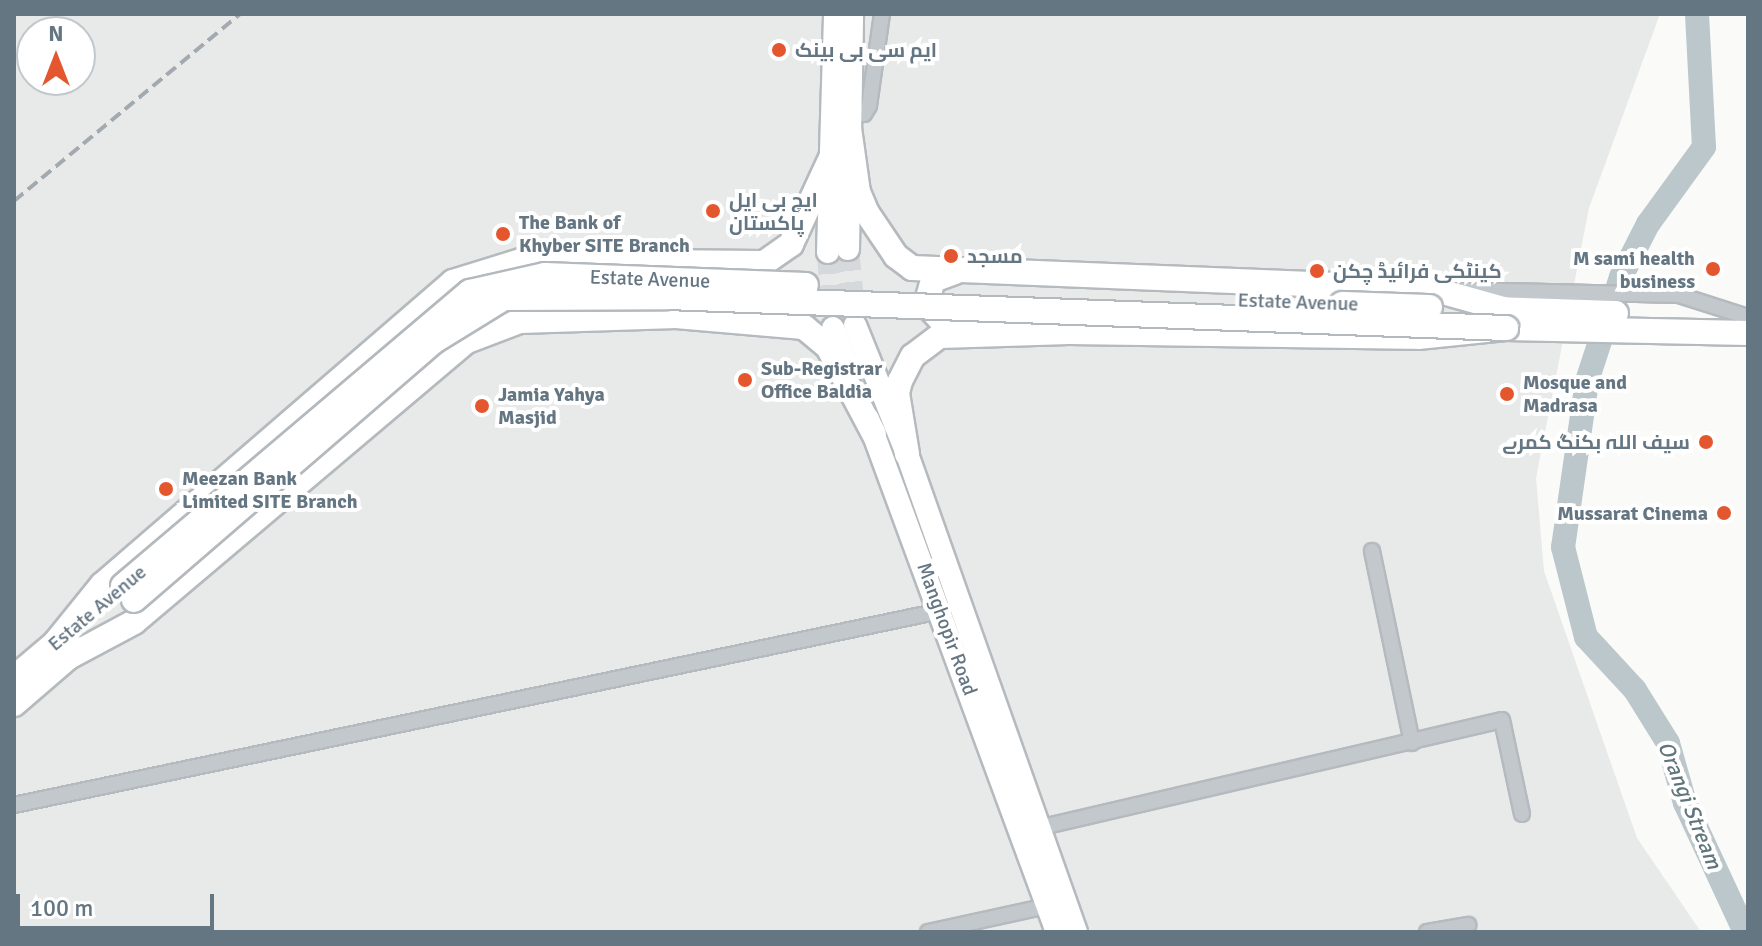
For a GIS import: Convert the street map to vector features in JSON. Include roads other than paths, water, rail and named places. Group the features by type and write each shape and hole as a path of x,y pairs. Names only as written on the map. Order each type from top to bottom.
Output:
{"highway":[{"path":"849,122 858,192 881,237 912,268 1431,298 1507,319"},
{"path":"61,651 102,585 453,282 521,261 764,263 791,244 830,160"},
{"path":"61,651 134,622 467,341 520,321 676,316 741,309 752,292 749,278 731,268 596,262"},
{"path":"958,272 940,275 928,287 926,304 936,318 1069,332"},
{"name":"Estate Avenue","path":"129,593 415,334 470,292 511,279 545,275 1431,298"},
{"path":"14,704 61,651 129,593 434,341 504,298 715,298 1669,323 1748,317"},
{"path":"676,316 804,327 828,347 874,434"},
{"path":"907,454 897,393 906,367 925,344 940,336 1069,332 1418,337 1507,319"},
{"path":"1669,323 1748,333"},
{"name":"Estate Avenue","path":"14,678 61,651"}],"main road":[{"path":"835,14 830,160 838,250 849,122 852,14"},
{"name":"Manghopir Road","path":"907,454 844,326 874,434 1057,932"},
{"path":"907,454 1076,932"}],"street":[{"path":"849,122 864,114 869,106 882,14"},
{"path":"1431,298 1679,295 1748,317"},
{"path":"1372,551 1412,743"},
{"path":"14,805 940,611"},
{"path":"1038,828 1502,720 1522,814"},
{"path":"928,932 1047,906"},
{"path":"1427,932 1468,925"}],"waterway":[{"name":"Orangi Stream","path":"1697,14 1704,147 1648,224 1621,277 1587,381 1563,547 1586,637 1635,690 1668,743 1685,803 1745,932"}],"tunnel":[{"path":"848,249 855,320"},
{"path":"828,252 833,328"}],"railway":[{"path":"14,201 240,14"}],"place":[{"name":"ایم سی بی بینک","path":"779,50"},
{"name":"ایچ بی ایل پاکستان","path":"713,211"},
{"name":"The Bank of Khyber SITE Branch","path":"503,234"},
{"name":"مسجد","path":"951,256"},
{"name":"M sami health business","path":"1713,269"},
{"name":"کینٹکی فرائیڈ چکن","path":"1317,271"},
{"name":"Sub-Registrar Office Baldia","path":"745,380"},
{"name":"Mosque and Madrasa","path":"1507,394"},
{"name":"Jamia Yahya Masjid","path":"482,406"},
{"name":"سیف اللہ بکنگ کمرے","path":"1706,442"},
{"name":"Meezan Bank Limited SITE Branch","path":"166,489"},
{"name":"Mussarat Cinema","path":"1724,513"}]}
